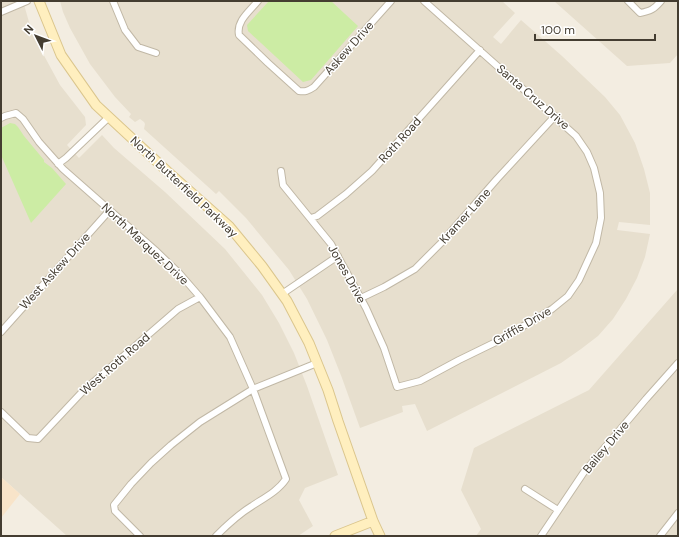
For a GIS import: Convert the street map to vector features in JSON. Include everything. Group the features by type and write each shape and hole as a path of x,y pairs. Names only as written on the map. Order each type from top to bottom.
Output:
{"street":[{"path":"1,12 27,1"},
{"name":"North Butterfield Parkway","path":"40,1 61,55 96,105 229,226 262,266 287,301 309,343 328,390 380,536"},
{"path":"113,1 125,30 138,47 156,52"},
{"name":"Askew Drive","path":"258,1 239,24 238,35 298,91 305,92 314,87 391,1"},
{"name":"Santa Cruz Drive","path":"424,1 576,136 587,152 594,168 600,193 601,218"},
{"path":"628,1 640,13 650,11 661,1"},
{"name":"Roth Road","path":"311,218 317,216 346,194 372,171 480,50"},
{"name":"North Marquez Drive","path":"1,118 16,114 23,120 39,142 63,169 180,274 200,297 230,337 253,389 286,479 282,486 251,506 228,524 216,536"},
{"name":"Kramer Lane","path":"361,298 415,269 441,243 555,116"},
{"path":"58,164 109,117"},
{"name":"Jones Drive","path":"281,170 283,185 331,244 361,298 384,348 397,387"},
{"name":"West Askew Drive","path":"1,332 109,211"},
{"name":"Griffis Drive","path":"397,387 420,381 500,340 552,309 568,296 579,280 596,244 601,218"},
{"path":"282,294 338,256"},
{"name":"West Roth Road","path":"1,412 28,438 38,439 83,391 178,310 200,297"},
{"path":"140,536 115,511 114,505 151,463 200,422 253,389 317,363"},
{"name":"Bailey Drive","path":"541,536 584,472 678,363"},
{"path":"525,489 558,510"},
{"path":"660,536 678,513"},
{"path":"335,536 374,521"}],"shaded area":[{"path":"1,1 23,1 29,22 41,50 60,85 85,117 86,125 67,145 79,158 102,135 114,148 165,192 225,249 262,295 279,323 294,353 307,386 338,475 305,488 299,500 313,526 298,536 67,536 1,477"},
{"path":"60,1 502,1 515,13 493,37 501,44 521,20 605,97 620,115 635,143 650,193 650,225 619,222 617,230 650,234 645,257 637,278 613,319 598,336 561,363 427,431 415,404 402,406 403,412 360,428 327,340 307,299 289,270 246,218 219,191 216,194 144,129 144,122 140,119 135,122 129,117 131,114 115,97 90,64 70,28"},
{"path":"554,1 678,1 678,54 670,63 627,66"},
{"path":"677,290 678,536 476,536 481,529 461,490 474,448 589,390"},
{"path":"1,477 20,494 1,518"}],"green space":[{"path":"269,1 331,1 358,26 311,80 303,82 248,31 247,25"},
{"path":"10,123 15,124 18,127 44,162 52,168 66,184 31,223 1,155 1,128"}]}
